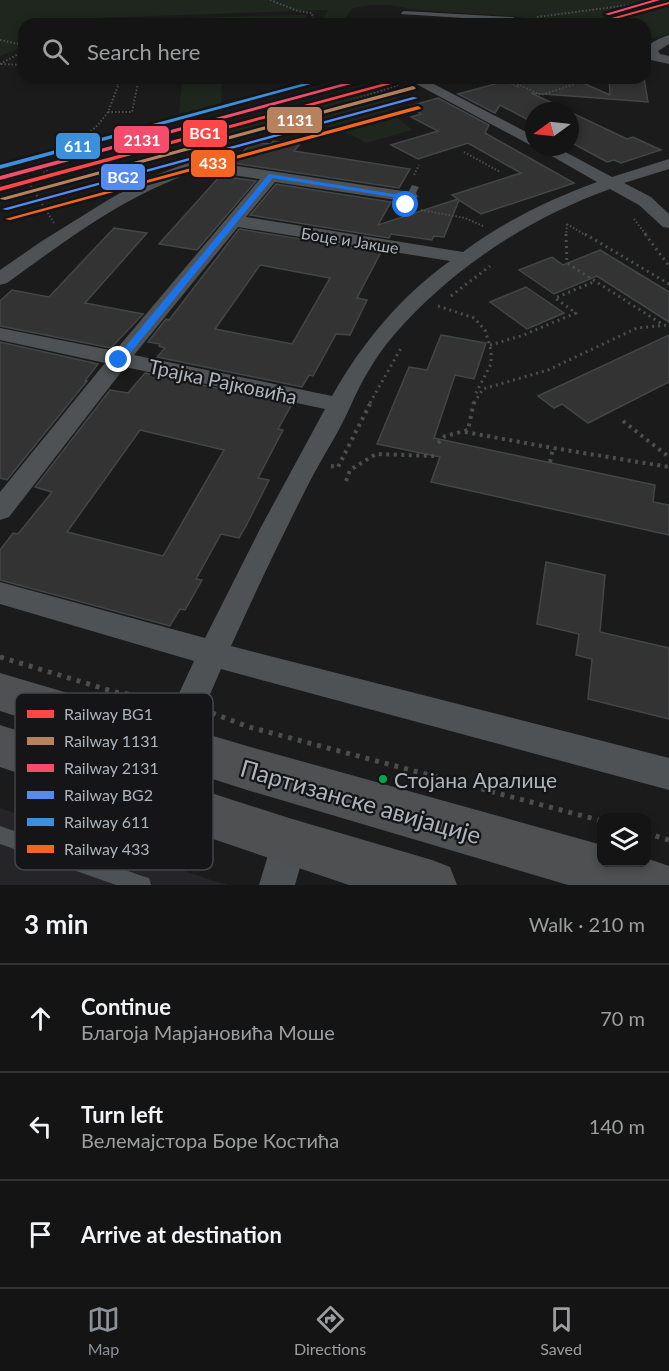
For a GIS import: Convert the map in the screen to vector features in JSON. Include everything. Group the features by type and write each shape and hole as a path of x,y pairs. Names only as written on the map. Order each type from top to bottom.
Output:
{"main road":[{"name":"Партизанске авијације","path":"0,693 15,698"},
{"path":"0,746 15,751"},
{"name":"Партизанске авијације","path":"213,757 654,885"},
{"path":"213,827 283,863 432,885"}],"street":[{"path":"664,59 652,54 651,50 669,39"},
{"path":"424,84 525,137"},
{"path":"561,156 645,201 667,218"},
{"path":"195,693 288,500 357,373 384,333 419,297 466,258 498,236 546,210 611,182 669,164"},
{"path":"0,279 48,245 114,204 176,171 201,167 410,196"},
{"path":"0,510 119,360 271,176"},
{"name":"Боце и Јакше","path":"234,221 466,258"},
{"name":"Трајка Рајковића","path":"0,334 340,405"},
{"path":"0,593 214,654 669,774"}],"lane":[{"path":"402,13 494,18"},
{"path":"0,835 15,840"},
{"path":"99,870 142,885"}],"path":[{"path":"270,0 298,11 312,13 313,18"},
{"path":"527,18 558,16 630,2 669,5"},
{"path":"0,40 18,44"},
{"path":"0,64 18,54"},
{"path":"0,64 18,65"},
{"path":"0,185 30,184 98,124 108,112 118,84"},
{"path":"108,112 132,112 138,84"},
{"path":"248,136 398,84"},
{"path":"517,84 540,95 575,84"},
{"path":"464,152 500,172"},
{"path":"30,184 54,224"},
{"path":"629,212 669,266"},
{"path":"573,217 563,222 669,284"},
{"path":"567,224 565,248 567,262 662,324"},
{"path":"449,298 495,262"},
{"path":"490,345 521,336 576,313 555,298 596,282"},
{"path":"429,312 438,305 468,315 482,323 490,345 492,359 489,370 476,394 470,424 465,432"},
{"path":"476,394 496,383 548,370 637,328 669,325"},
{"path":"322,464 338,467 363,420 380,381 402,345"},
{"path":"623,421 669,457"},
{"path":"438,443 445,436 465,432 669,467"},
{"path":"550,462 552,448"},
{"path":"346,481 350,470 376,454 434,456"},
{"path":"0,657 121,693"},
{"path":"213,713 249,727 597,821"},
{"path":"651,835 669,840"}],"shaded area":[{"path":"0,0 669,0 669,34 651,38 651,18 524,18 380,5 351,9 345,18 323,18 328,10 94,18 18,18 18,49 0,56"},
{"path":"305,15 306,18 190,18"},
{"path":"182,84 222,84 221,112 179,113"},
{"path":"381,88 407,104 388,110 412,130 366,143 331,127 300,124 231,138 186,141"},
{"path":"0,808 15,813 15,870 182,870 229,885 0,885"}],"building":[{"path":"495,84 512,84 518,87 518,84 585,84 610,95 609,84 645,84 648,102 531,93 550,102 525,102 525,118 500,105 495,113 458,94"},
{"path":"438,98 489,125 485,133 574,183 481,214 459,200 444,237 434,236 432,240 391,234 389,238 250,215 276,184 391,202 378,225 458,199 452,195 521,173 468,143 418,159 391,145 438,131 411,117 421,114 410,106"},
{"path":"579,116 627,139 633,137 661,150 621,163 614,160 607,162 579,147"},
{"path":"273,141 299,145 294,151 410,169 399,188 233,163 252,142 271,144"},
{"path":"220,176 256,181 197,250 159,244"},
{"path":"114,228 147,233 85,303 143,314 111,348 0,326 0,301 12,290 49,297"},
{"path":"239,229 381,252 357,298 367,300 350,335 336,334 313,376 309,375 302,387 157,357 165,348 159,346 160,344 148,342 166,319 169,320","holes":["260,265 330,278 292,344 215,329"]},
{"path":"600,250 669,292 669,322 597,276 554,294 519,270 552,257 563,265"},
{"path":"526,287 564,313 527,329 490,302"},
{"path":"441,335 486,343 474,379 455,375 434,438 655,485 653,502 669,505 669,535 431,482 440,457 377,444 409,367 427,370"},
{"path":"669,335 669,382 588,423 562,404 554,408 538,396"},
{"path":"0,342 98,364 85,381 87,381 7,480 0,478"},
{"path":"145,373 292,404 278,429 283,430 258,478 269,480 246,526 239,538 221,534 196,579 202,580 185,610 180,609 170,626 0,580 0,550 13,533 18,534 52,492 35,487 110,390 128,393","holes":["140,430 224,450 163,556 67,532"]},
{"path":"546,562 605,575 600,632 669,648 669,719 588,699 592,659 576,655 579,634 537,624"}],"rail line":[{"name":"2131","path":"607,14 658,0"},
{"name":"BG1","path":"614,18 669,3"},
{"name":"611","path":"0,167 308,84"},
{"name":"2131","path":"0,178 348,84"},
{"name":"BG1","path":"0,189 388,84"},
{"name":"1131","path":"3,199 413,88"},
{"name":"BG2","path":"5,209 415,98"},
{"name":"433","path":"8,219 418,108"}],"place":[{"name":"Стојана Аралице","path":"383,779"}],"route":[{"path":"119,360 271,176 410,197 406,205"}]}
